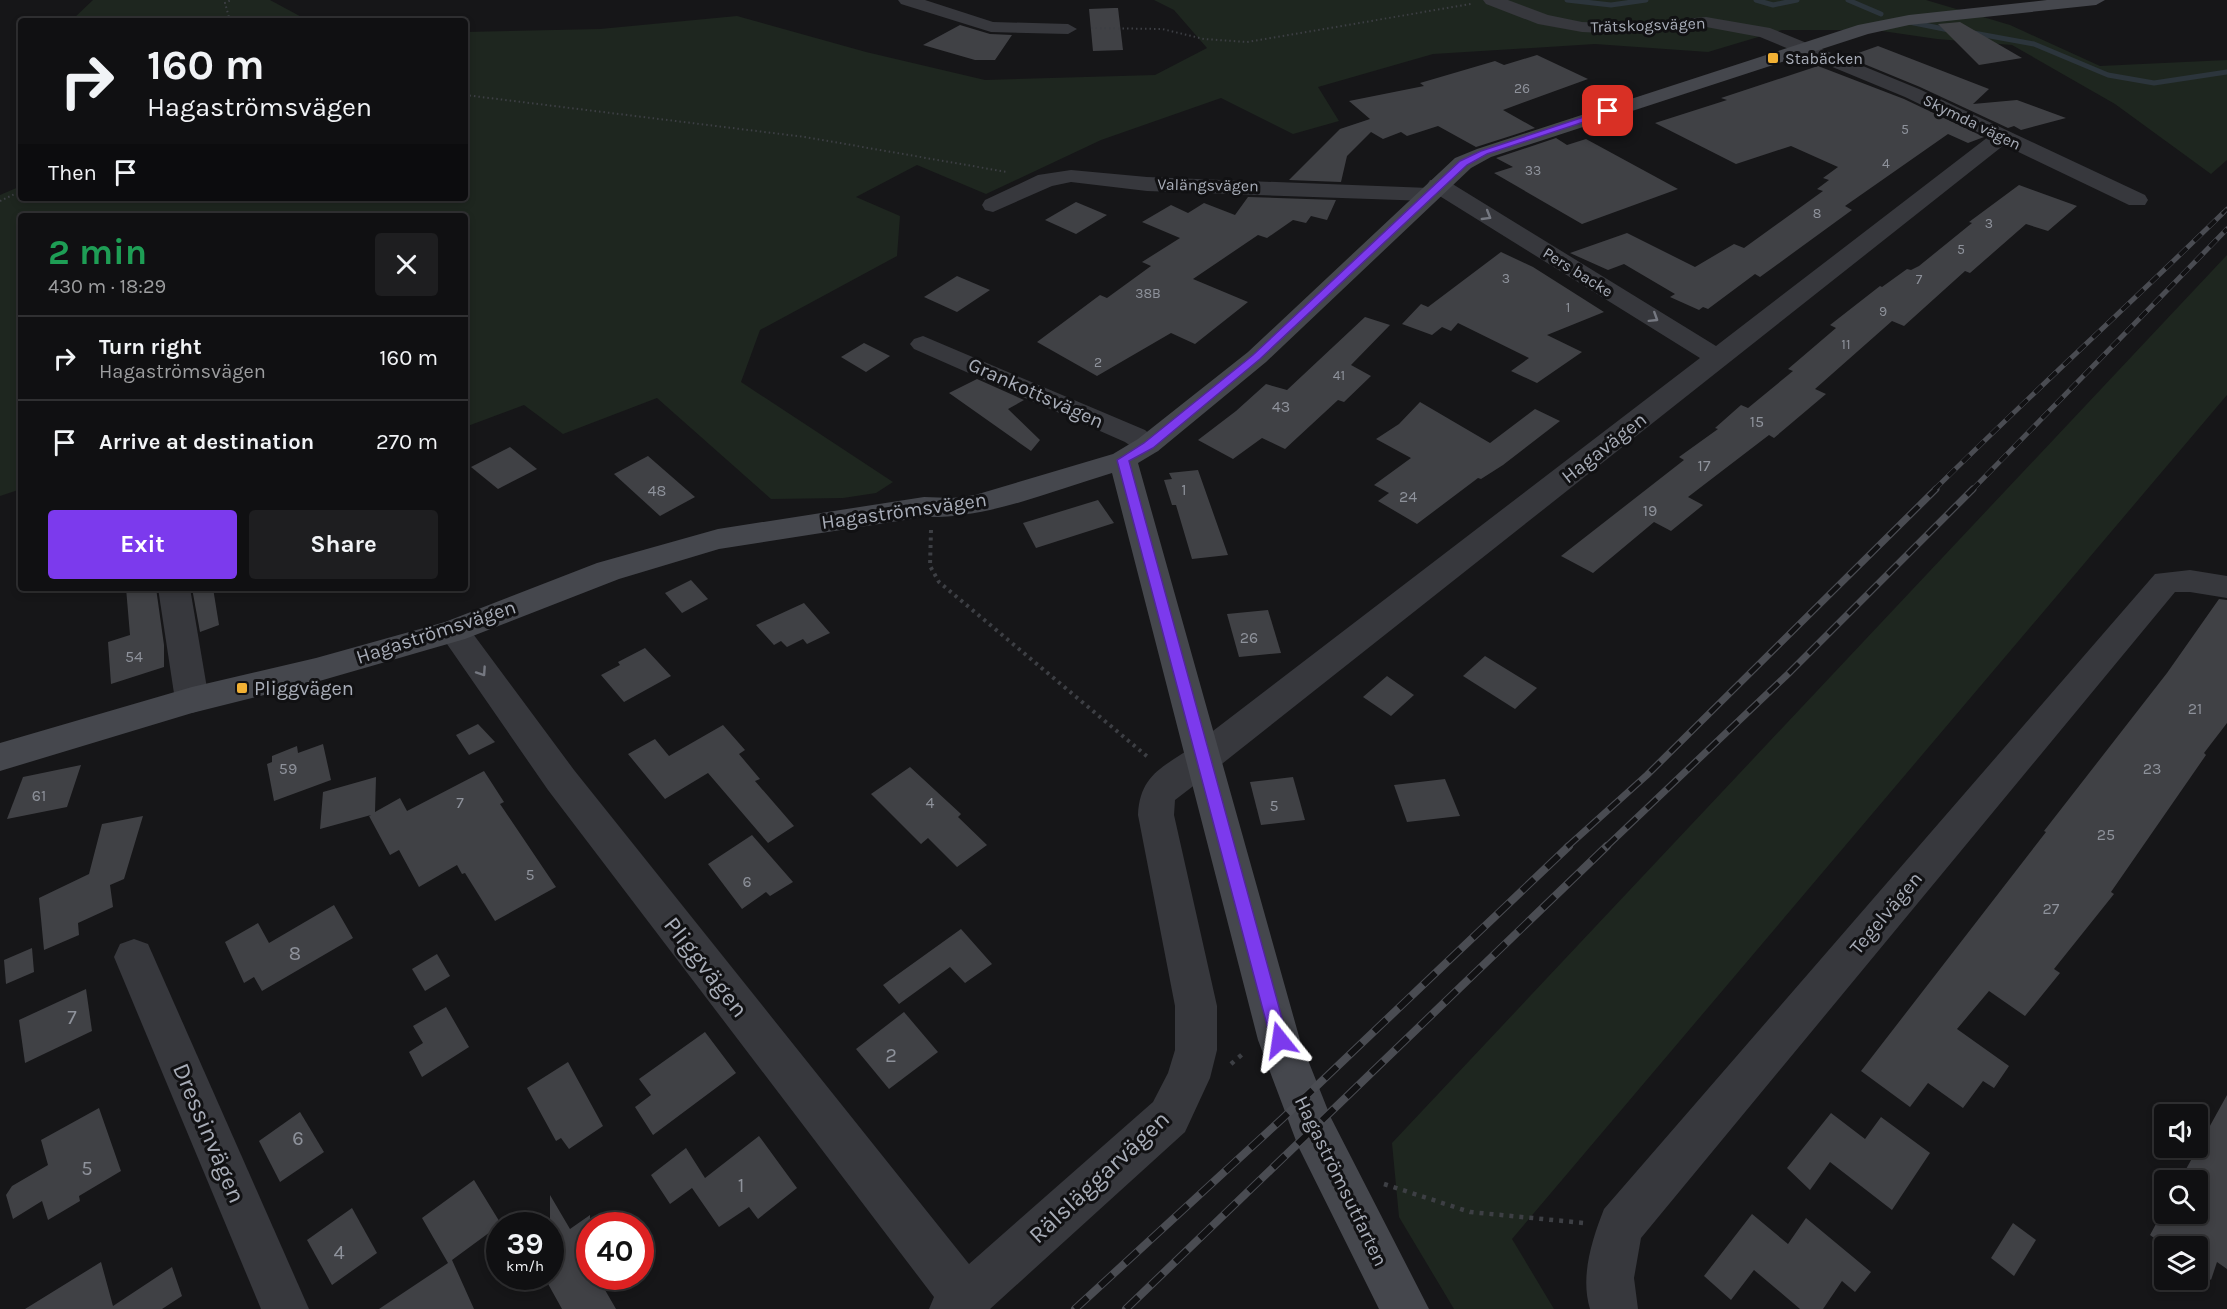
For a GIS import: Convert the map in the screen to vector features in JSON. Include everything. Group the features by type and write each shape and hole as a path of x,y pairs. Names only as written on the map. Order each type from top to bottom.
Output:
{"street":[{"path":"908,0 991,27 1068,29"},
{"name":"Trätskogsvägen","path":"1492,0 1544,20 1564,25 1625,29 1698,22 1731,24 1764,32 1805,48"},
{"name":"Hagaströmsvägen","path":"0,757 192,700 316,670 454,631 608,572 718,539 924,507 952,508 977,504 1136,452 1301,318 1433,189 1463,163 1484,153 1864,29 1909,20 2083,1"},
{"name":"Skymda vägen","path":"1805,48 1912,93 2137,200"},
{"name":"Hagavägen","path":"1205,757 2002,136"},
{"name":"Valängsvägen","path":"993,205 1046,180 1071,176 1148,184 1433,189"},
{"name":"Pers backe","path":"1433,189 1719,358"},
{"name":"Grankottsvägen","path":"923,344 1135,436 1136,452"},
{"name":"Hagaströmsutfarten","path":"1136,452 1205,757 1280,1040 1301,1100 1405,1309"},
{"name":"Tegelvägen","path":"1614,1309 1611,1302 1611,1263 1621,1226 2166,582 2190,581 2227,587"},
{"path":"174,591 192,700"},
{"name":"Pliggvägen","path":"454,631 561,780 958,1304"},
{"name":"Rälsläggarvägen","path":"958,1304 1062,1215 1169,1117 1188,1078 1196,1050 1196,1006 1156,815 1157,795 1173,779 1205,757"},
{"name":"Dressinvägen","path":"134,957 285,1309"}],"path":[{"path":"229,18 225,3 231,0"},
{"path":"1068,29 1162,29 1204,39 1246,42 1492,0"},
{"path":"468,95 772,133 960,162 1046,180"},
{"path":"0,201 18,192"},
{"path":"1376,1181 1470,1212 1621,1226"}],"shaded area":[{"path":"93,0 270,0 303,18 164,17 74,18"},
{"path":"1154,0 1926,0 2010,25 2100,66 2227,60 2227,160 2211,174 2115,104 2012,45 1937,39 1875,30 1782,30 1708,52 1595,44 1433,54 1318,87 1339,121 1293,134 1221,98 1101,140 986,194 917,165 856,197 900,216 897,256 760,330 741,382 893,482 876,493 843,498 771,499 657,398 563,434 524,405 468,426 468,213 18,213 18,490 0,496 0,195 18,187 18,201 468,201 468,32 600,29 737,16 866,52 985,80 1155,75 1207,48 1174,10"},
{"path":"2227,255 2227,395 1512,1239 1554,1309 1454,1309 1399,1217 1392,1143"}],"building":[{"path":"1118,8 1123,50 1093,51 1089,9"},
{"path":"1960,22 2022,58 1979,65 1938,24"},
{"path":"960,25 990,34 1012,35 995,60 975,60 923,45"},
{"path":"1878,46 1989,89 1973,104 2017,100 2066,118 2021,130 2014,126 2008,128 1920,87 1847,57"},
{"path":"1537,55 1588,79 1503,110 1535,128 1476,147 1438,126 1407,136 1401,132 1383,139 1371,132 1347,156 1341,182 1289,180 1340,129 1370,119 1349,101 1424,86 1420,83 1495,61 1504,65"},
{"path":"1818,66 1904,99 1984,137 1968,143 1948,134 1845,206 1852,210 1760,277 1755,274 1708,309 1703,307 1699,310 1670,297 1675,294 1624,264 1608,270 1570,253 1627,233 1695,267 1734,244 1744,248 1823,191 1817,189 1829,180 1823,178 1838,167 1791,146 1736,164 1655,123 1727,100 1721,98"},
{"path":"1556,138 1567,145 1586,139 1678,189 1582,224 1494,173 1513,167 1496,158"},
{"path":"2019,185 2077,206 2048,231 2026,224 1970,273 1965,271 1904,326 1892,321 1815,389 1826,394 1774,438 1769,435 1688,497 1703,505 1671,531 1654,522 1593,573 1561,556 1684,460 1679,457 1718,429 1715,428 1741,405 1748,408 1793,371 1788,369 1836,328 1830,325 1880,286 1882,287 1907,269 1911,270 1919,266 1972,223 1969,222"},
{"path":"1248,197 1336,200 1327,220 1311,216 1306,223 1293,220 1267,238 1258,235 1193,279 1248,302 1195,344 1171,333 1097,376 1037,342 1100,295 1107,298 1151,266 1142,262 1180,238 1142,222 1171,205 1188,213 1204,203 1235,215"},
{"path":"1076,202 1107,215 1076,234 1045,220"},
{"path":"1501,252 1533,267 1604,312 1547,335 1582,352 1537,383 1511,371 1529,358 1458,323 1451,331 1442,327 1432,335 1402,324 1421,304 1428,307"},
{"path":"957,276 990,290 957,312 924,297"},
{"path":"1365,317 1390,325 1351,365 1371,376 1344,402 1338,400 1285,449 1262,438 1233,459 1198,440 1266,384 1287,390"},
{"path":"864,343 890,356 866,372 841,357"},
{"path":"977,379 1024,400 1008,409 1040,440 1031,451 949,393"},
{"path":"1420,402 1490,443 1535,409 1560,421 1503,465 1481,479 1478,478 1417,524 1378,501 1389,493 1374,485 1411,458 1376,439 1399,424"},
{"path":"510,447 537,469 498,489 471,467"},
{"path":"648,456 695,497 660,516 614,474"},
{"path":"1198,470 1228,555 1192,559 1176,505 1172,505 1164,480 1172,479 1169,473"},
{"path":"1098,500 1114,523 1036,548 1023,523"},
{"path":"691,580 708,599 682,613 665,593"},
{"path":"126,591 156,591 164,645 164,667 111,684 108,642 130,635"},
{"path":"193,591 213,591 219,625 200,632"},
{"path":"2219,599 2227,600 2227,723 2204,753 2206,755 2111,892 2114,894 2054,969 2060,973 2025,1016 1989,991 1957,1029 2009,1066 1994,1088 1983,1081 1963,1108 1928,1083 1910,1107 1861,1071 2167,673"},
{"path":"804,603 830,633 807,644 803,639 787,647 781,641 774,645 756,625"},
{"path":"1268,610 1281,653 1239,657 1227,614"},
{"path":"645,648 671,676 624,702 601,675 620,665 618,662"},
{"path":"1485,656 1537,688 1515,709 1463,676"},
{"path":"1387,676 1414,695 1391,716 1363,697"},
{"path":"478,724 495,742 469,755 456,735"},
{"path":"723,725 745,750 739,754 760,779 755,781 794,826 768,843 708,773 665,799 628,754 655,739 669,756"},
{"path":"323,744 331,780 274,801 267,764 272,762 272,756 297,746 298,753"},
{"path":"81,765 67,807 7,819 23,777"},
{"path":"910,767 961,814 958,817 987,845 957,867 928,838 921,844 871,794"},
{"path":"484,771 504,802 500,804 556,887 495,921 465,873 462,874 457,865 419,887 399,850 390,855 369,816 371,815 320,829 323,792 376,777 375,812 400,798 407,811"},
{"path":"1293,777 1305,820 1261,825 1250,782"},
{"path":"1445,779 1460,816 1407,822 1394,785"},
{"path":"143,816 124,879 110,885 113,907 78,923 79,935 44,950 39,898 89,874 102,824"},
{"path":"752,835 793,882 770,896 766,892 742,909 708,864"},
{"path":"334,905 353,938 262,991 254,977 244,983 225,942 258,923 269,943"},
{"path":"961,929 992,964 965,983 950,967 899,1004 883,985"},
{"path":"32,948 34,972 6,984 4,960"},
{"path":"437,954 450,976 425,991 412,969"},
{"path":"86,989 92,1031 25,1063 19,1020"},
{"path":"446,1007 469,1047 422,1077 409,1052 423,1043 413,1026"},
{"path":"904,1012 938,1052 889,1089 856,1049"},
{"path":"705,1032 736,1073 653,1135 635,1107 651,1095 639,1079"},
{"path":"568,1062 603,1126 569,1149 561,1138 556,1141 527,1088"},
{"path":"2227,1095 2227,1269 2217,1262 2211,1280 2208,1278 2208,1236 2154,1236 2154,1238 2150,1235 2156,1224 2208,1224 2208,1170 2186,1170 2192,1158 2208,1158 2208,1129"},
{"path":"99,1108 121,1171 79,1196 80,1201 48,1220 42,1201 13,1219 6,1195 12,1186 48,1165 41,1140"},
{"path":"300,1112 324,1152 280,1182 259,1141"},
{"path":"1831,1113 1865,1139 1881,1117 1930,1153 1892,1210 1830,1162 1810,1190 1787,1168"},
{"path":"759,1136 797,1188 758,1219 749,1207 719,1227 692,1188 670,1204 651,1175 686,1148 705,1178"},
{"path":"474,1180 494,1212 486,1212 486,1235 452,1260 474,1309 379,1309 448,1263 422,1218"},
{"path":"550,1195 560,1212 550,1212"},
{"path":"352,1208 377,1253 332,1285 307,1240"},
{"path":"1752,1214 1788,1244 1806,1218 1871,1272 1855,1292 1842,1281 1823,1309 1800,1309 1754,1270 1731,1300 1704,1276"},
{"path":"564,1219 570,1229 576,1225 576,1290 605,1290 616,1309 562,1309 551,1290 564,1290"},
{"path":"2013,1223 2036,1240 2014,1276 1991,1258"},
{"path":"101,1262 113,1306 172,1267 182,1296 162,1309 25,1309"}],"waterway":[{"name":"Stabäcken","path":"1567,0 1611,5 1646,0"},
{"name":"Stabäcken","path":"1756,0 1773,5 1797,0"},
{"name":"Stabäcken","path":"1848,0 1881,14"},
{"name":"Stabäcken","path":"1909,22 1954,31"},
{"name":"Stabäcken","path":"1968,32 2034,44 2108,75 2154,83 2227,72"}],"railway":[{"path":"2223,213 2227,209"},
{"path":"1934,490 2223,213"},
{"path":"1972,490 2227,229"},
{"path":"1567,847 1647,775 1936,489"},
{"path":"1606,847 1788,674 1972,490"},
{"path":"1075,1309 1283,1118 1569,846"},
{"path":"1126,1309 1607,846"}],"place":[{"name":"Stabäcken","path":"1773,58"},
{"name":"Pliggvägen","path":"242,688"}],"route":[{"path":"1280,1040 1123,460 1149,445 1257,357 1463,163 1484,153 1608,111"}]}
